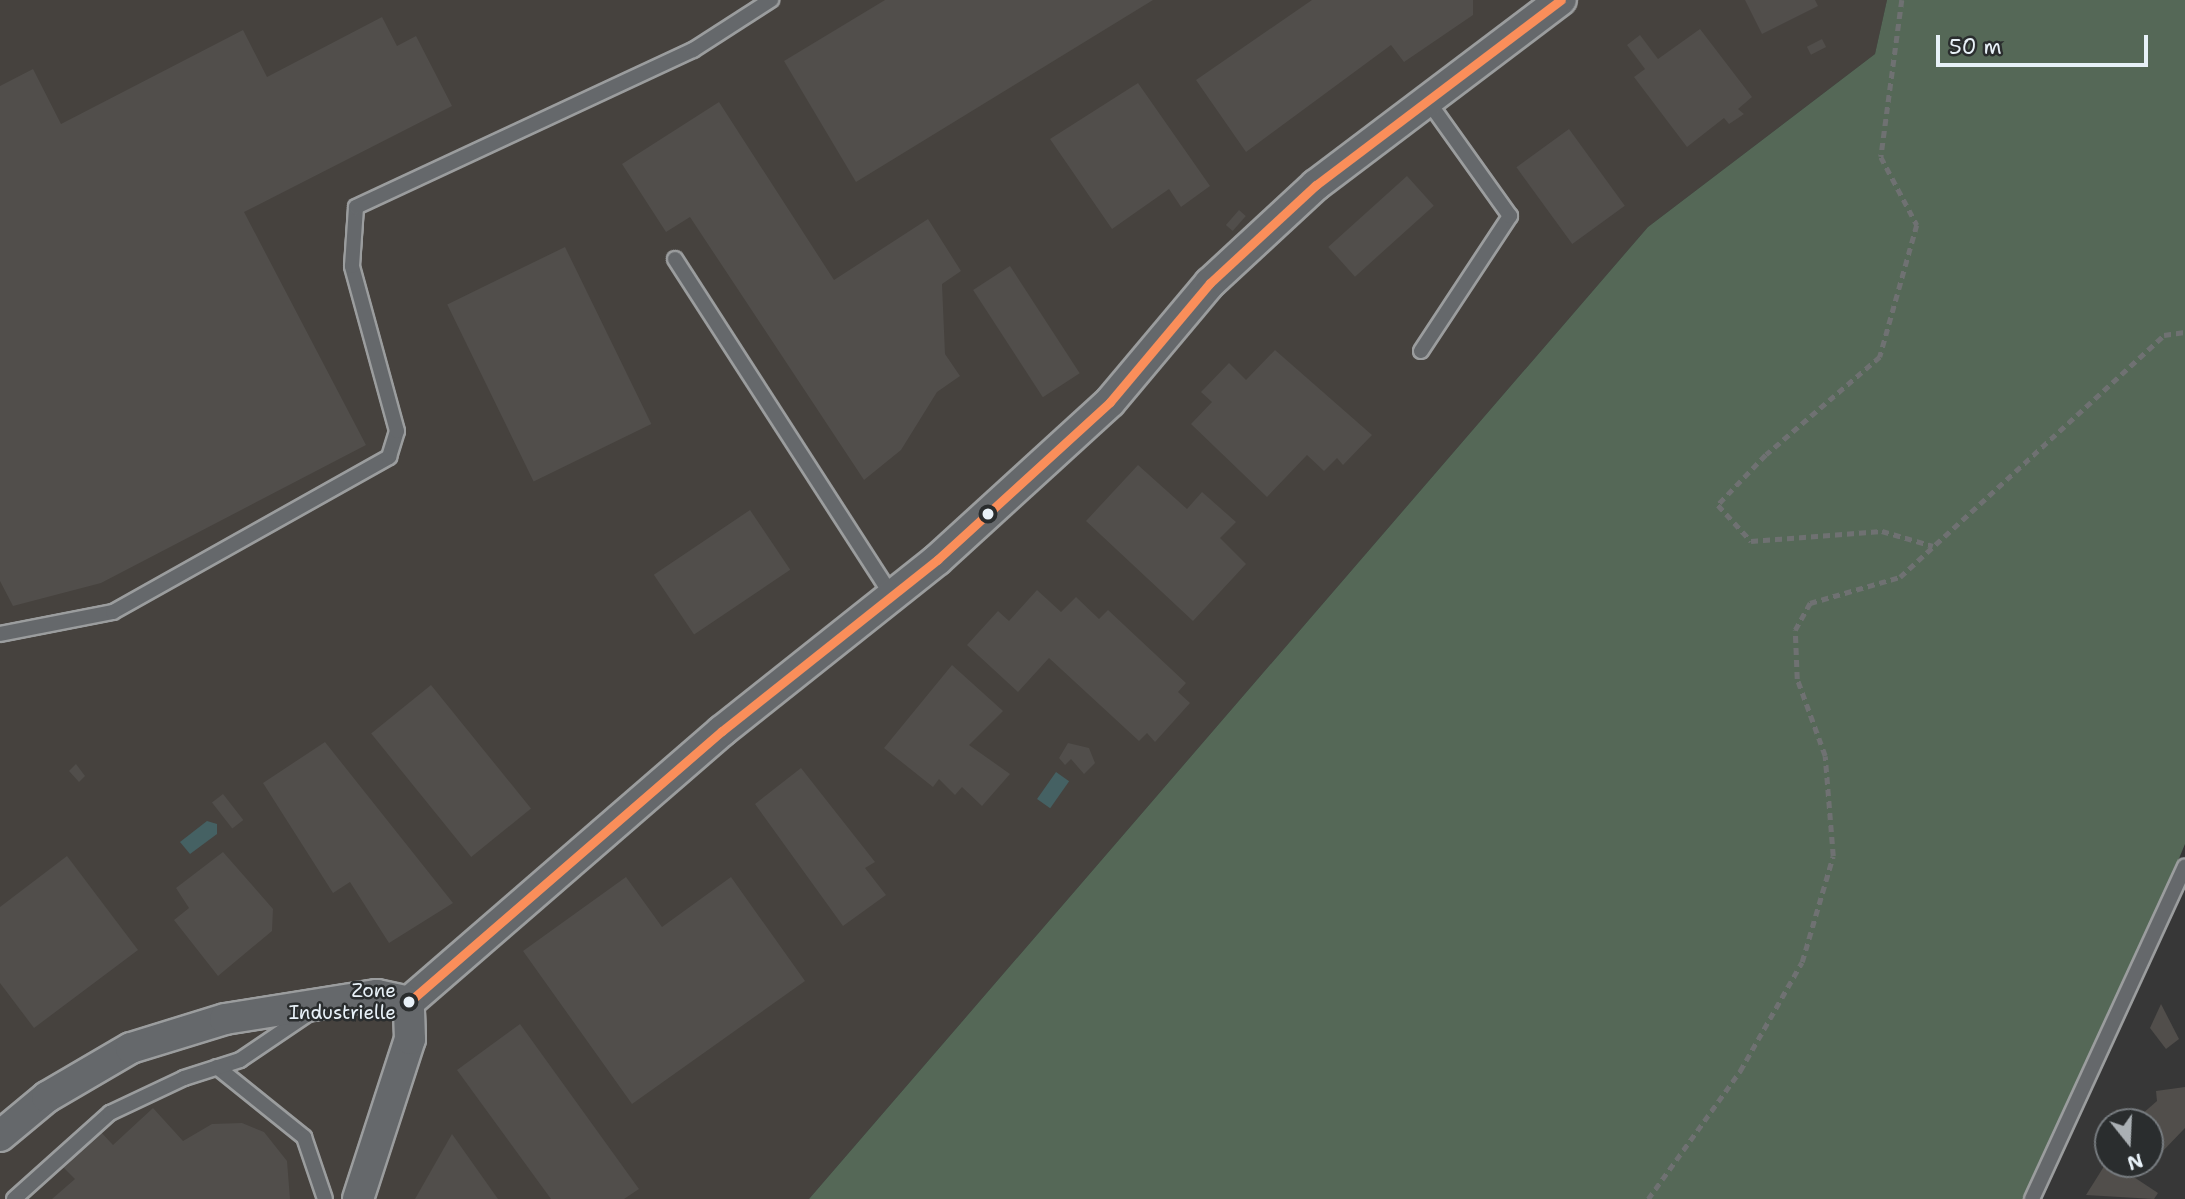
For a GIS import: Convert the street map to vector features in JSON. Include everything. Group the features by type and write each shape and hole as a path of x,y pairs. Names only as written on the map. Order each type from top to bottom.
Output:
{"street":[{"path":"409,1002 722,731 892,596 1110,402 1210,283 1316,185 1561,0"},
{"path":"0,1136 47,1097 131,1048 225,1019 377,995 409,1002"},
{"path":"358,1199 410,1039 409,1002"}],"lane":[{"path":"0,634 113,612 389,457 397,431 352,266 356,207 693,50 771,0"},
{"path":"1422,351 1510,216 1428,101"},
{"path":"675,259 892,596"},
{"path":"2032,1199 2185,867"},
{"path":"14,1199 110,1113 250,1055 320,1004"},
{"path":"217,1067 304,1137 325,1199"}],"path":[{"path":"1902,0 1881,157 1917,225 1880,357 1766,455 1718,505 1751,541 1882,531 1934,547"},
{"path":"1648,1199 1740,1071 1802,962 1833,856 1825,756 1797,679 1794,630 1810,603 1900,577 2164,335 2185,332"}],"shaded area":[{"path":"0,0 1887,0 1875,54 1648,227 809,1199 0,1199"}],"green space":[{"path":"1887,0 2185,0 2185,844 2038,1199 809,1199 1648,227 1875,54"}],"water":[{"path":"1056,772 1069,781 1050,808 1037,799"},
{"path":"207,821 217,824 217,834 190,854 180,842"}],"building":[{"path":"885,0 1153,0 856,182 784,61"},
{"path":"1312,0 1473,0 1473,15 1404,62 1391,45 1246,152 1196,80"},
{"path":"1745,0 1815,0 1818,6 1762,34"},
{"path":"382,17 397,46 416,36 452,106 244,212 366,445 101,583 13,606 0,581 0,86 33,69 61,124 243,30 267,77"},
{"path":"1700,29 1752,97 1738,109 1744,114 1729,124 1724,118 1687,147 1634,77 1645,69 1627,45 1640,35 1658,59"},
{"path":"1822,39 1826,47 1811,55 1807,47"},
{"path":"1138,83 1210,186 1181,207 1169,189 1112,229 1050,139"},
{"path":"719,102 834,280 928,219 961,271 942,284 945,354 960,376 937,392 901,450 864,480 690,217 666,232 622,164"},
{"path":"1569,129 1625,206 1572,244 1516,167"},
{"path":"1407,176 1434,206 1355,277 1328,247"},
{"path":"1239,210 1246,216 1233,231 1226,225"},
{"path":"565,247 651,424 534,481 447,304"},
{"path":"1010,266 1080,373 1043,397 973,290"},
{"path":"1275,350 1372,435 1343,465 1337,458 1324,471 1307,455 1267,497 1191,424 1212,402 1201,392 1229,363 1246,380"},
{"path":"1138,465 1187,509 1202,492 1236,522 1220,538 1246,564 1193,621 1086,521"},
{"path":"750,510 790,570 694,635 654,575"},
{"path":"1037,590 1061,612 1076,597 1099,619 1108,610 1186,683 1178,692 1190,703 1155,742 1147,733 1139,741 1049,658 1018,692 967,645 998,611 1009,621"},
{"path":"952,665 1003,711 969,745 1010,774 982,806 962,787 955,795 939,779 933,787 884,748"},
{"path":"431,685 531,809 471,857 371,733"},
{"path":"325,742 453,903 389,943 350,882 333,893 263,783"},
{"path":"1068,743 1089,748 1095,763 1084,774 1071,759 1065,765 1059,758"},
{"path":"76,764 85,776 79,782 69,771"},
{"path":"801,768 875,862 865,868 886,895 843,926 755,804"},
{"path":"223,794 243,820 232,829 212,803"},
{"path":"223,852 273,909 272,931 218,976 174,920 189,908 176,888"},
{"path":"67,856 138,950 34,1028 0,983 0,907"},
{"path":"626,877 662,927 731,877 805,981 632,1104 523,951"},
{"path":"2161,1004 2179,1039 2166,1049 2150,1028"},
{"path":"520,1024 639,1189 624,1199 551,1199 457,1070"},
{"path":"2185,1087 2185,1128 2164,1150 2164,1108 2149,1108 2157,1101 2156,1091"},
{"path":"153,1108 183,1141 212,1124 242,1123 264,1132 287,1161 290,1199 52,1199 75,1179 61,1165 100,1131 113,1145"},
{"path":"452,1134 498,1199 415,1199"},
{"path":"2097,1178 2135,1178 2158,1193 2154,1199 2086,1195"}],"transit line":[{"path":"409,1002 722,731 937,560 1110,402 1210,283 1316,185 1561,0"}],"place":[{"name":"Zone Industrielle","path":"409,1002"}]}
